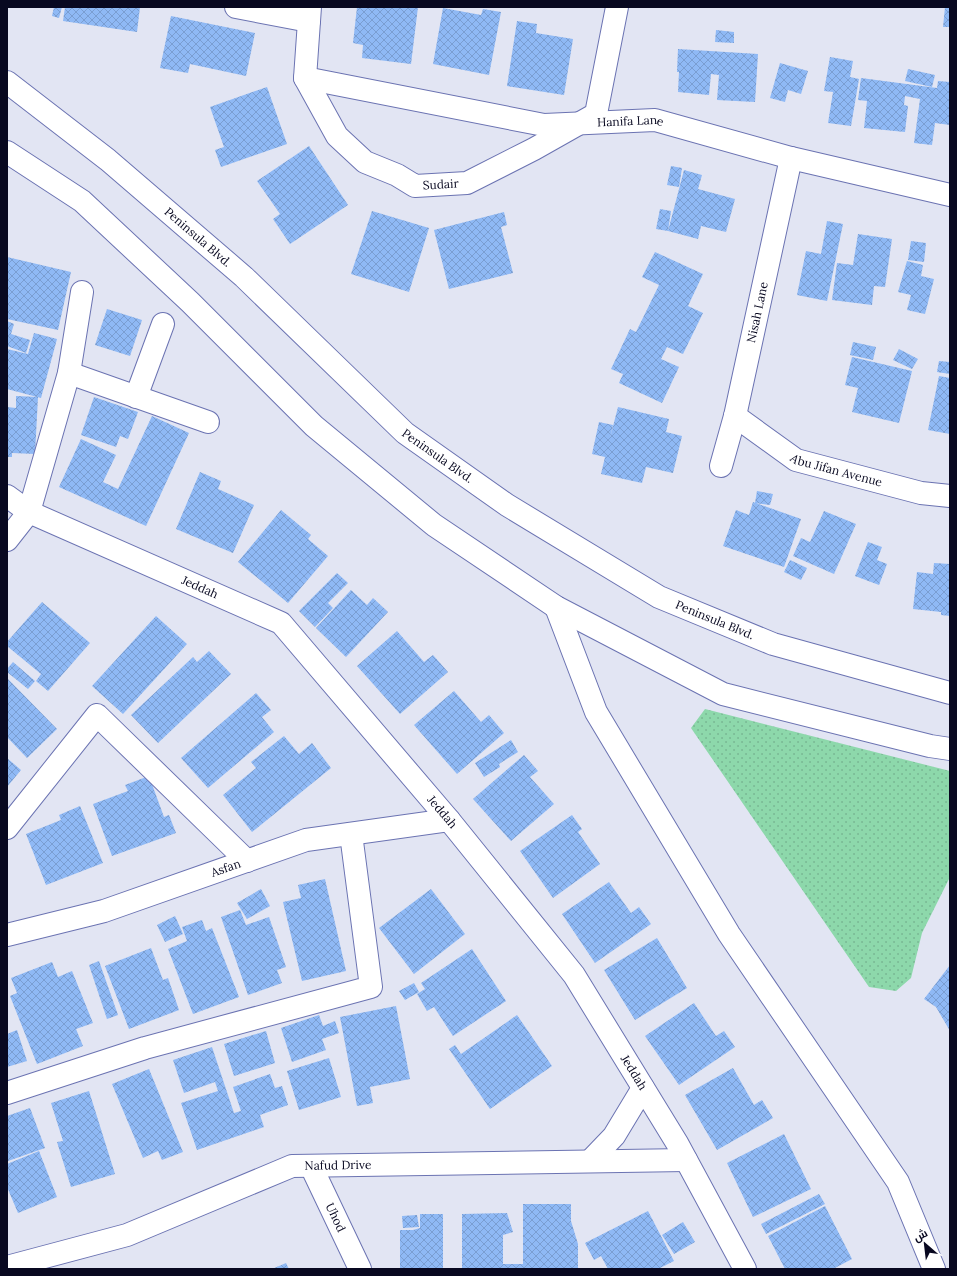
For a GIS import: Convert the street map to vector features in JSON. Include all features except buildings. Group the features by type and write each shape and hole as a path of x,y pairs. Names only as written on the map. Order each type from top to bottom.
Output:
{"street":[{"path":"236,7 309,14 305,78"},
{"name":"Sudair","path":"305,78 337,136 365,162 397,175 415,186 467,183 534,149 596,114 617,7"},
{"name":"Hanifa Lane","path":"305,78 544,125 655,120 791,158 950,195"},
{"name":"Peninsula Blvd.","path":"7,82 108,160 244,277 405,433 507,506 660,598 773,644 950,694"},
{"path":"7,152 82,201 190,302 314,426 434,525 556,607 723,694 930,746 950,749"},
{"name":"Nisah Lane","path":"721,466 735,416 791,158"},
{"path":"7,540 29,512 69,373 82,292"},
{"path":"136,397 162,324"},
{"path":"69,373 208,422"},
{"name":"Abu Jifan Avenue","path":"735,416 796,460 921,493 950,496"},
{"name":"Jeddah","path":"7,496 29,512 281,623 449,820 574,975 686,1160 745,1269"},
{"path":"556,607 596,712 729,934 898,1182 934,1269"},
{"path":"7,828 97,715 247,861"},
{"name":"Asfan","path":"7,935 104,911 306,840 449,820"},
{"path":"7,1093 145,1048 371,987 351,834"},
{"path":"590,1162 614,1136 643,1088"},
{"name":"Nafud Drive","path":"8,1268 127,1235 292,1166 686,1160"},
{"name":"Uhod","path":"311,1166 360,1269"}],"green space":[{"path":"705,709 950,771 950,877 922,933 911,978 896,991 869,987 691,728"}]}
